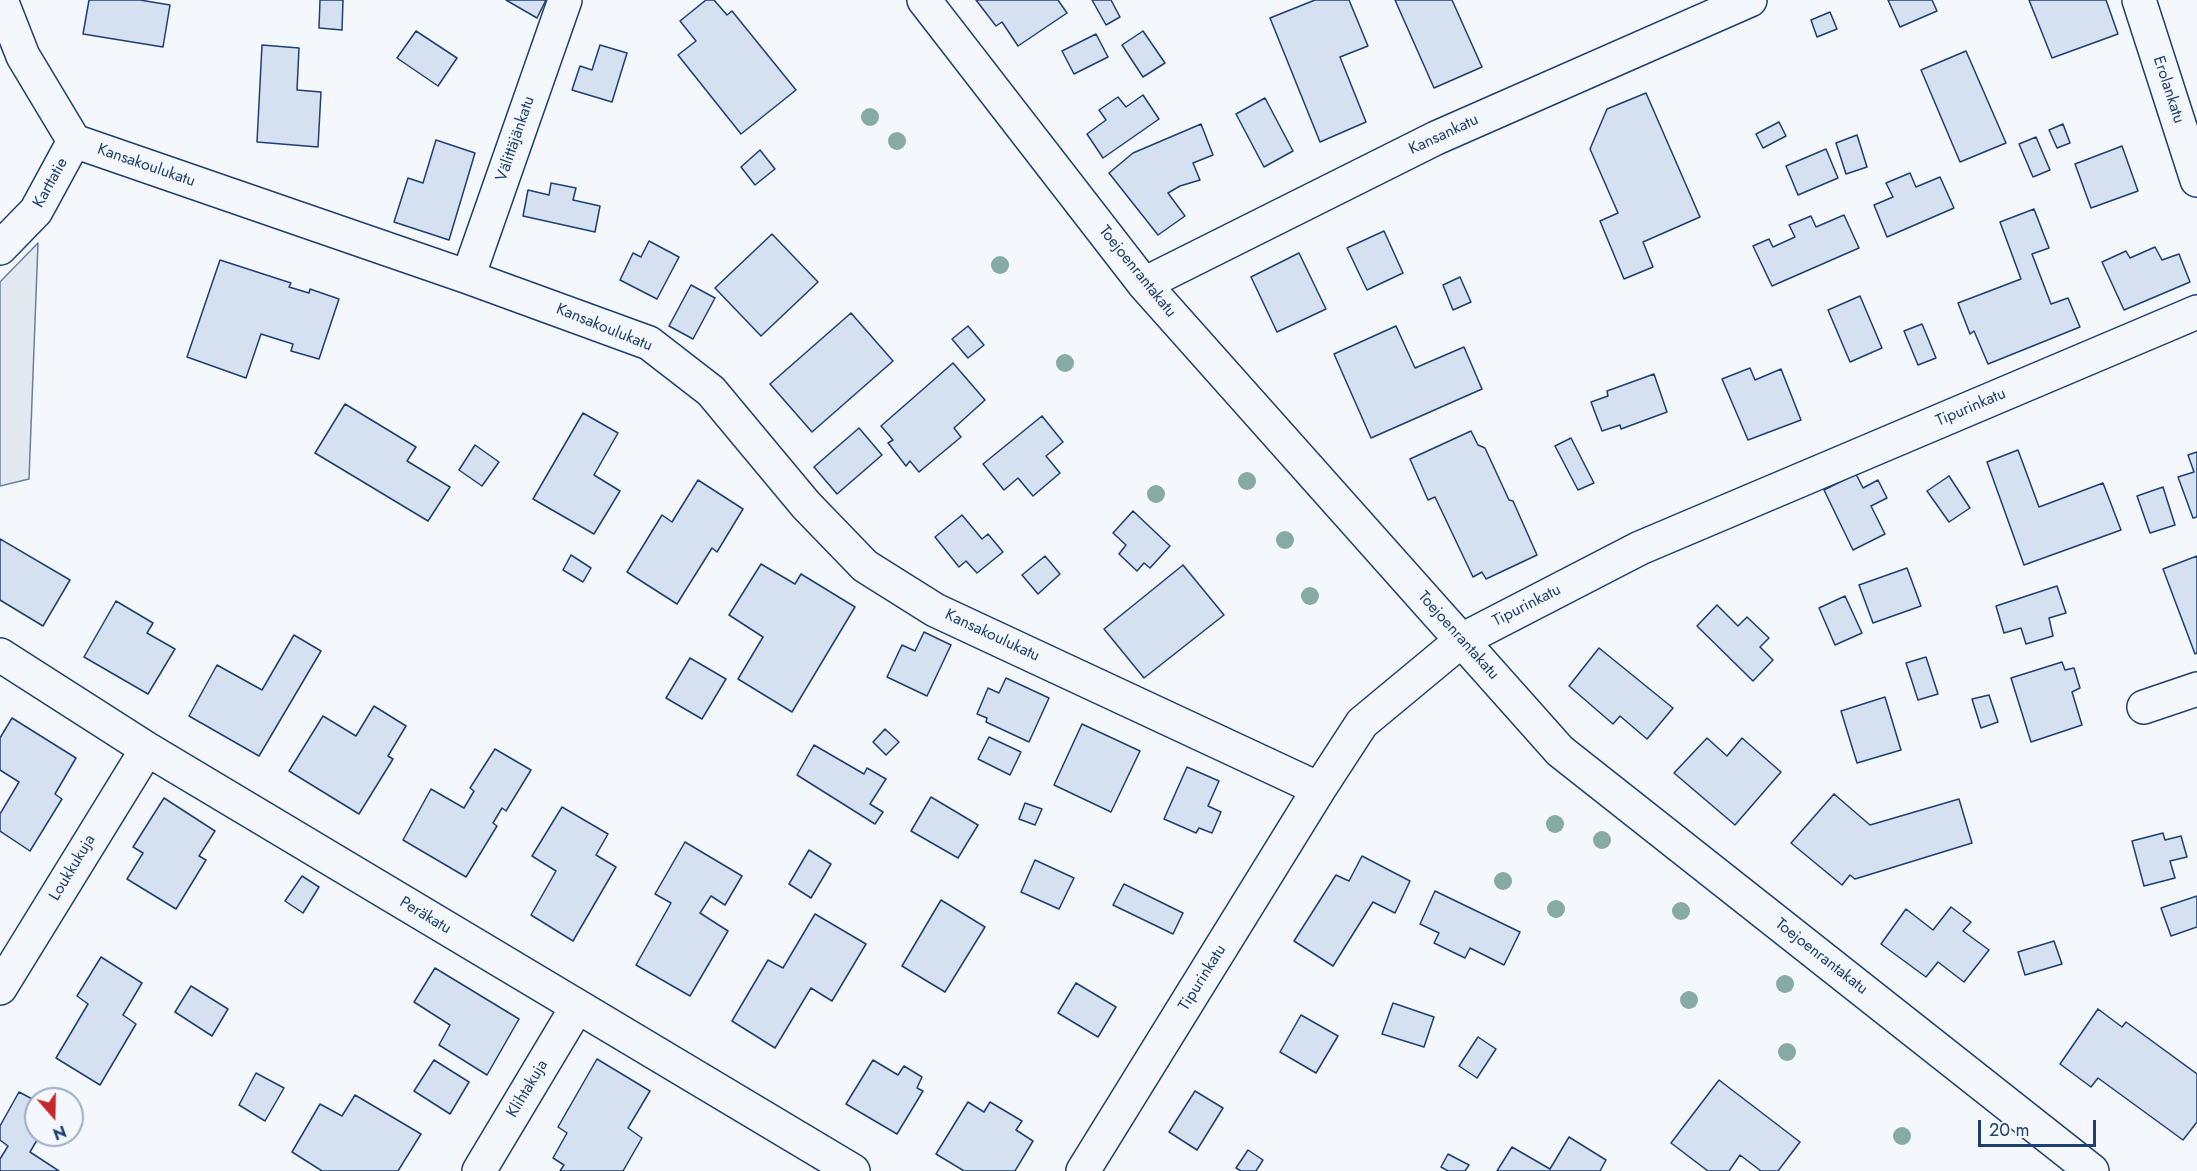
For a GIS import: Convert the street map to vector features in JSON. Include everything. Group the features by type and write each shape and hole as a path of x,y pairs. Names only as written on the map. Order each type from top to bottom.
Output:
{"street":[{"path":"1,0 23,56 74,141"},
{"name":"Välittäjänkatu","path":"468,277 565,0"},
{"name":"Toejoenrantakatu","path":"924,0 1144,284 1560,751 2092,1171"},
{"name":"Kansankatu","path":"1144,284 1436,138 1750,0"},
{"name":"Erolankatu","path":"2139,0 2197,180"},
{"name":"Karttatie","path":"0,249 36,211 74,141"},
{"name":"Kansakoulukatu","path":"74,141 468,277 649,343 711,391 806,505 865,566 935,610 1319,789"},
{"name":"Tipurinkatu","path":"1083,1171 1362,723 1462,640 1640,548 2197,312"},
{"name":"Peräkatu","path":"0,655 147,748 853,1171"},
{"path":"2144,707 2197,689"},
{"name":"Loukkukuja","path":"0,988 147,748"},
{"name":"Klihtakuja","path":"479,1171 577,1007"}],"shaded area":[{"path":"38,243 29,479 0,486 0,282"}],"building":[{"path":"89,0 140,0 170,5 163,47 83,34"},
{"path":"320,0 343,0 342,30 319,28"},
{"path":"506,0 546,0 537,18"},
{"path":"706,0 714,0 727,15 732,11 796,90 741,134 678,55 696,41 680,21"},
{"path":"976,0 1058,0 1067,13 1018,46 1002,22 996,26"},
{"path":"1092,0 1111,0 1120,17 1106,25"},
{"path":"1315,0 1349,0 1368,46 1340,57 1366,122 1320,142 1270,18"},
{"path":"1395,0 1452,0 1482,67 1434,88"},
{"path":"1888,0 1932,0 1937,11 1900,27"},
{"path":"2029,0 2106,0 2118,34 2052,58"},
{"path":"1830,12 1837,29 1817,37 1811,20"},
{"path":"416,31 457,58 438,86 397,58"},
{"path":"1143,31 1165,63 1143,77 1122,45"},
{"path":"1096,34 1108,57 1074,74 1062,51"},
{"path":"262,45 299,48 297,90 321,92 318,147 257,142"},
{"path":"600,45 627,53 612,102 572,90 580,66 592,70"},
{"path":"1966,51 2006,143 1960,162 1921,70"},
{"path":"1646,93 1700,217 1643,242 1653,267 1624,279 1600,221 1618,213 1590,149 1607,109"},
{"path":"1143,95 1159,119 1103,158 1087,134 1106,120 1099,110 1118,97 1126,107"},
{"path":"1265,98 1293,151 1264,167 1236,114"},
{"path":"1779,122 1786,136 1763,148 1756,134"},
{"path":"1201,124 1213,155 1193,163 1200,180 1180,186 1168,193 1185,216 1158,235 1109,173 1133,153"},
{"path":"2063,124 2070,143 2057,148 2049,130"},
{"path":"1857,135 1867,167 1846,174 1836,143"},
{"path":"2036,137 2050,170 2033,177 2019,144"},
{"path":"436,140 475,153 449,240 394,222 408,178 423,183"},
{"path":"2122,146 2138,191 2091,208 2075,164"},
{"path":"1826,149 1838,178 1798,195 1786,166"},
{"path":"760,150 775,169 755,185 741,167"},
{"path":"1910,173 1916,187 1940,177 1954,208 1887,237 1874,205 1893,197 1886,183"},
{"path":"551,183 576,188 573,200 600,206 595,232 523,216 528,190 549,195"},
{"path":"2034,209 2049,248 2032,254 2051,304 2068,298 2080,327 1988,364 1974,331 1970,334 1958,303 2021,279 2000,222"},
{"path":"1844,215 1859,248 1772,286 1753,246 1769,239 1773,247 1795,237 1789,225 1811,216 1816,227"},
{"path":"1384,231 1403,273 1367,290 1347,248"},
{"path":"772,234 818,282 761,336 715,288"},
{"path":"649,241 679,257 657,299 620,280 633,253 641,257"},
{"path":"2155,247 2162,260 2179,254 2190,282 2124,310 2102,262 2126,251 2130,258"},
{"path":"1299,253 1326,309 1277,332 1251,277"},
{"path":"220,260 291,283 289,287 309,293 310,289 339,299 319,359 291,351 293,344 261,334 246,378 187,357"},
{"path":"1460,277 1471,302 1453,310 1443,285"},
{"path":"691,285 715,298 693,339 669,326"},
{"path":"1860,296 1882,348 1850,362 1828,310"},
{"path":"851,313 893,361 812,432 770,384"},
{"path":"1922,324 1936,358 1918,365 1904,331"},
{"path":"968,326 984,345 968,358 952,339"},
{"path":"1396,326 1415,368 1464,347 1482,389 1371,438 1334,354"},
{"path":"953,363 985,400 954,428 961,437 919,472 910,461 906,466 888,443 893,440 881,426"},
{"path":"1750,368 1755,380 1781,369 1801,420 1748,440 1722,379"},
{"path":"1654,374 1667,412 1621,429 1620,425 1602,431 1591,402 1608,396 1607,391"},
{"path":"345,404 416,447 407,461 450,487 428,521 315,453"},
{"path":"583,413 618,433 594,475 620,491 594,534 533,499"},
{"path":"1042,416 1063,442 1046,456 1060,473 1033,496 1018,478 1004,490 983,464"},
{"path":"859,428 882,455 837,494 814,467"},
{"path":"1471,431 1478,445 1485,448 1509,500 1513,501 1537,555 1486,579 1482,572 1473,577 1435,497 1428,500 1410,459"},
{"path":"1571,438 1594,483 1578,490 1555,446"},
{"path":"475,445 499,462 482,486 459,470"},
{"path":"2018,450 2039,507 2103,483 2121,530 2024,565 1987,462"},
{"path":"2197,452 2197,517 2193,518 2178,477 2194,472 2188,455"},
{"path":"1856,474 1863,488 1878,480 1887,498 1871,506 1885,534 1853,550 1824,490"},
{"path":"1949,476 1970,508 1949,522 1927,491"},
{"path":"698,480 743,509 717,552 712,548 677,604 627,572 662,515 672,522"},
{"path":"2163,487 2175,525 2150,533 2137,496"},
{"path":"1133,511 1170,546 1150,568 1144,563 1137,571 1119,554 1126,545 1113,533"},
{"path":"962,515 982,539 988,534 1003,552 977,573 966,561 959,567 935,537"},
{"path":"0,539 70,580 43,626 0,600"},
{"path":"571,555 591,568 583,582 563,570"},
{"path":"1045,556 1060,574 1038,594 1022,575"},
{"path":"2197,556 2197,653 2195,654 2163,569"},
{"path":"761,564 795,584 801,574 855,607 792,712 738,679 763,637 729,615"},
{"path":"1183,565 1224,615 1144,678 1104,629"},
{"path":"1907,568 1921,606 1873,623 1859,585"},
{"path":"2057,586 2066,613 2049,618 2053,636 2026,644 2021,628 2004,633 1996,606"},
{"path":"1845,596 1862,633 1835,645 1819,608"},
{"path":"116,601 153,623 147,633 175,649 148,694 84,657"},
{"path":"1717,605 1738,626 1747,617 1769,638 1760,647 1773,660 1753,681 1697,626"},
{"path":"924,632 951,645 927,696 887,677 902,645 915,651"},
{"path":"294,635 321,651 259,756 189,716 217,665 262,690"},
{"path":"1599,648 1673,708 1647,739 1620,716 1613,724 1569,686"},
{"path":"1926,657 1938,694 1918,700 1906,663"},
{"path":"690,658 726,679 702,719 666,698"},
{"path":"2062,662 2065,670 2074,668 2080,688 2072,692 2082,725 2031,742 2011,678"},
{"path":"1006,678 1049,698 1029,742 986,722 987,718 977,714 988,688 999,693"},
{"path":"1989,695 1998,722 1981,728 1972,699"},
{"path":"1885,697 1901,750 1857,763 1841,711"},
{"path":"374,706 406,726 388,756 393,759 359,814 289,771 323,716 356,736"},
{"path":"12,718 76,758 55,794 62,799 30,851 0,831 0,814 19,782 0,770 0,738"},
{"path":"1082,724 1140,751 1111,812 1054,785"},
{"path":"885,729 899,742 886,755 873,742"},
{"path":"989,737 1021,752 1010,775 978,759"},
{"path":"1707,738 1727,756 1742,738 1781,772 1735,825 1674,773"},
{"path":"814,745 864,774 867,768 886,779 870,804 883,812 875,824 797,775"},
{"path":"495,749 531,770 506,811 502,808 493,823 497,826 466,877 403,840 431,789 464,808 474,791 470,788"},
{"path":"1187,767 1219,781 1208,806 1221,812 1212,833 1199,828 1196,833 1164,819"},
{"path":"1834,794 1870,825 1959,799 1972,843 1855,879 1850,875 1842,885 1791,843"},
{"path":"931,797 978,825 958,858 911,831"},
{"path":"164,798 215,831 199,856 206,860 176,909 127,879 143,853 133,847"},
{"path":"1025,803 1042,809 1035,825 1019,819"},
{"path":"562,807 608,834 596,855 616,867 573,941 531,915 556,871 532,856"},
{"path":"2163,833 2165,840 2181,836 2187,857 2170,861 2175,878 2144,886 2132,841"},
{"path":"685,842 742,876 725,905 711,896 700,913 728,931 690,996 636,965 671,903 655,894"},
{"path":"809,850 831,864 811,898 789,884"},
{"path":"1362,856 1410,881 1395,913 1373,902 1333,966 1294,941 1336,875 1349,881"},
{"path":"1035,860 1074,878 1059,909 1021,892"},
{"path":"302,876 319,887 303,913 285,901"},
{"path":"1124,884 1183,913 1173,934 1113,905"},
{"path":"1435,891 1520,932 1504,965 1470,948 1465,958 1434,943 1439,933 1420,924"},
{"path":"2197,896 2197,927 2171,936 2161,908"},
{"path":"941,900 985,927 945,992 902,966"},
{"path":"1951,907 1971,922 1963,931 1989,950 1964,982 1938,962 1926,977 1881,944 1906,909 1933,930"},
{"path":"815,914 866,944 832,1001 811,988 775,1048 732,1021 768,960 783,968"},
{"path":"2054,941 2062,964 2025,975 2018,952"},
{"path":"101,957 142,983 123,1015 136,1024 100,1085 56,1058 88,1004 77,996"},
{"path":"435,968 519,1019 487,1075 439,1045 450,1025 414,1002"},
{"path":"1076,983 1116,1007 1098,1037 1058,1013"},
{"path":"191,986 228,1009 212,1036 175,1012"},
{"path":"1393,1003 1434,1017 1424,1047 1382,1034"},
{"path":"2098,1009 2122,1027 2126,1022 2197,1074 2197,1122 2183,1140 2098,1078 2091,1087 2060,1064"},
{"path":"1301,1015 1338,1036 1316,1073 1280,1052"},
{"path":"1478,1037 1496,1049 1477,1078 1459,1066"},
{"path":"597,1059 650,1091 628,1128 642,1138 623,1171 560,1171 564,1165 553,1158 567,1133 558,1127"},
{"path":"434,1060 469,1082 450,1114 414,1091"},
{"path":"873,1060 898,1075 904,1066 922,1077 917,1088 923,1091 897,1134 846,1104"},
{"path":"256,1073 284,1088 265,1121 239,1105"},
{"path":"1719,1080 1800,1142 1778,1171 1761,1171 1740,1155 1729,1171 1708,1171 1671,1143"},
{"path":"1195,1091 1223,1108 1197,1150 1169,1132"},
{"path":"19,1092 24,1095 24,1147 33,1147 30,1152 59,1171 0,1171 0,1159 8,1146 0,1140 0,1126"},
{"path":"355,1095 421,1134 398,1171 322,1171 292,1152 320,1104 342,1116"},
{"path":"968,1102 984,1112 990,1102 1022,1121 1016,1130 1033,1141 1015,1171 964,1171 936,1154"},
{"path":"1569,1137 1606,1160 1600,1171 1497,1171 1512,1147 1550,1169"},
{"path":"1248,1150 1263,1160 1256,1171 1241,1171 1236,1168"},
{"path":"1448,1154 1469,1165 1465,1171 1448,1171 1441,1167"}]}
